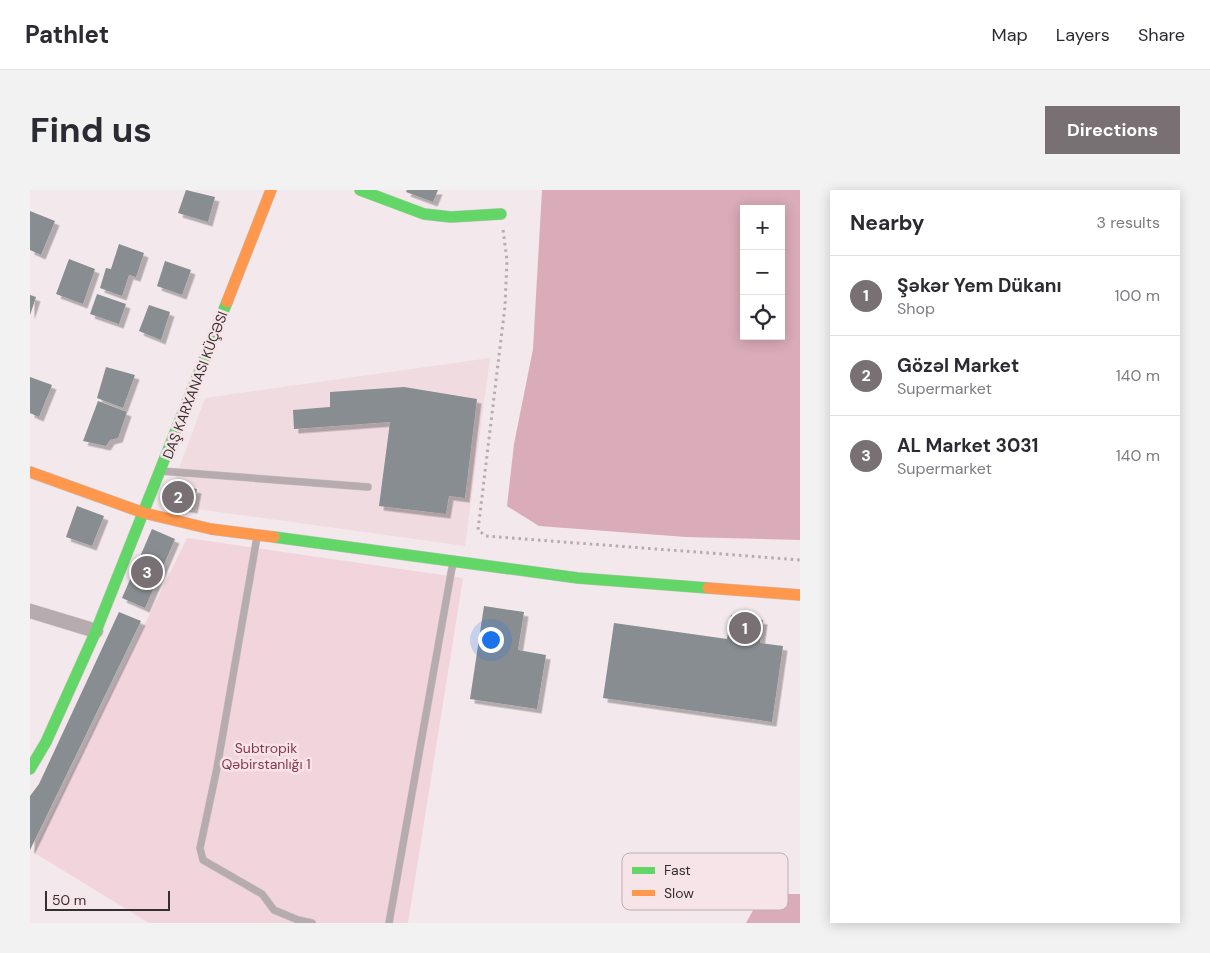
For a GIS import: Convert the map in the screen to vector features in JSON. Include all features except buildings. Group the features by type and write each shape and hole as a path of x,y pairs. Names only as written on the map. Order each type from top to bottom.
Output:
{"street":[{"path":"30,769 46,742 96,631 271,190"},
{"path":"360,190 424,214 451,217 501,214"},
{"path":"30,472 144,513 211,529 578,578 800,596"},
{"path":"30,611 96,631"}],"lane":[{"path":"161,470 368,487"},
{"path":"257,536 217,768 200,848 201,856 203,860 262,894 274,910 298,920 312,923"},
{"path":"389,923 453,562"}],"path":[{"path":"501,214 507,260 505,306 478,530 486,536 800,560"}],"shaded area":[{"path":"542,190 800,190 800,540 686,537 539,526 507,506 514,444 533,349"},
{"path":"490,358 465,546 197,509 199,488 174,482 205,398"},
{"path":"788,894 800,894 800,923 746,923 753,910 788,910"}],"green space":[{"name":"Subtropik Qəbirstanlığı 1","path":"187,538 463,578 408,923 149,923 33,852"}],"traffic: fast":[{"path":"360,190 424,214 451,217 501,214"},
{"path":"30,769 46,742 96,631 227,302"},
{"path":"274,537 578,578 708,588"}],"traffic: slow":[{"path":"227,302 271,190"},
{"path":"30,472 144,513 211,529 274,537"},
{"path":"708,588 800,595"}],"place":[{"name":"Gözəl Market","path":"178,497"},
{"name":"AL Market 3031","path":"147,572"},
{"name":"Şəkər Yem Dükanı","path":"745,628"}]}
